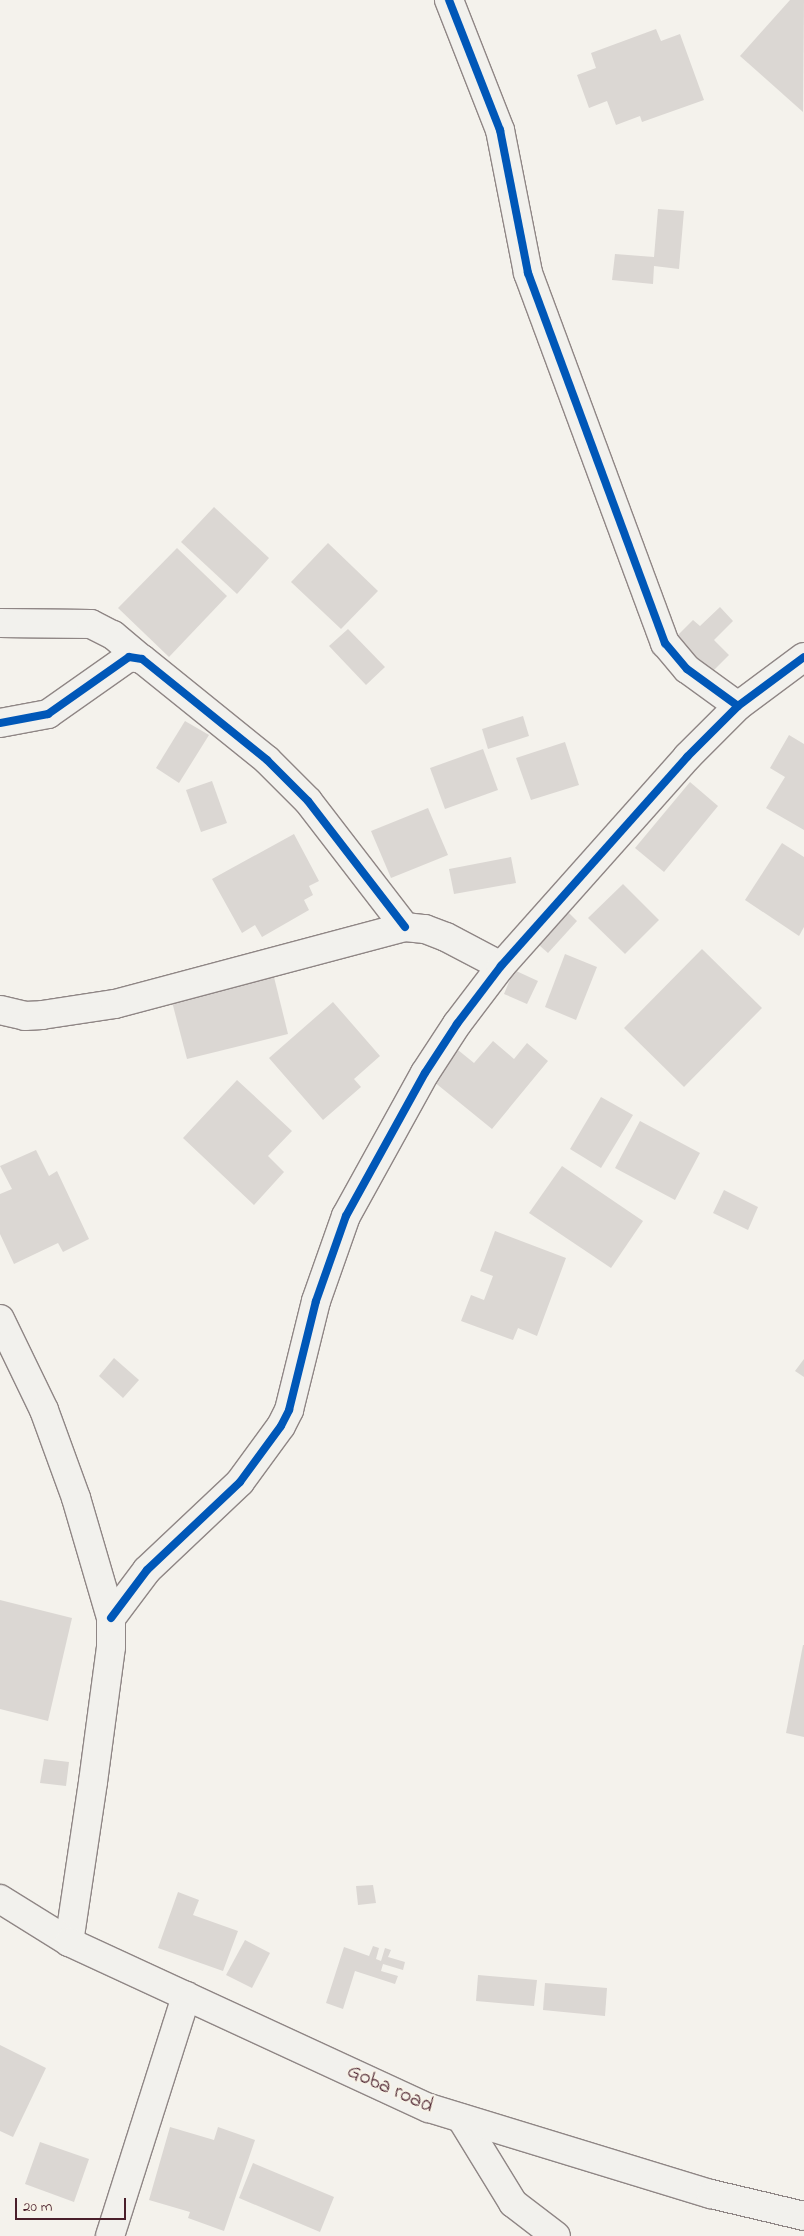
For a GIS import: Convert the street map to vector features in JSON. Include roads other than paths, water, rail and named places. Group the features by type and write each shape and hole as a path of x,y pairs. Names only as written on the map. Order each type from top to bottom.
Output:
{"street":[{"path":"449,0 500,130 528,273 665,643 687,669 738,706"},
{"path":"0,623 91,624 113,635 253,748 308,801 405,927"},
{"path":"111,1618 147,1570 240,1482 281,1426 289,1410 298,1362 319,1292 346,1216 424,1073 501,966 626,824 738,706 804,656"},
{"path":"0,723 48,714 129,657 142,659"},
{"path":"0,1010 25,1016 115,1004 405,927 416,927 446,937 501,966"},
{"path":"0,1319 25,1366 76,1498 111,1618 111,1647 69,1942"},
{"path":"0,1357 25,1366"},
{"name":"Goba road","path":"0,1899 69,1942 428,2108 711,2194 804,2216"},
{"path":"110,2236 186,1996"},
{"path":"461,2118 513,2203 556,2236"}]}
